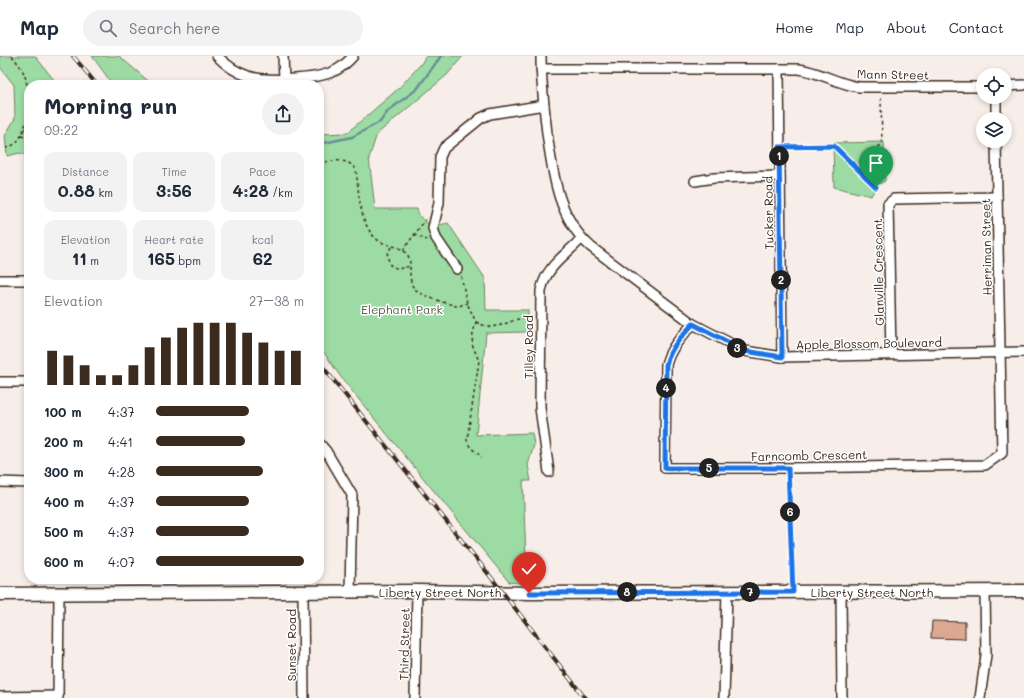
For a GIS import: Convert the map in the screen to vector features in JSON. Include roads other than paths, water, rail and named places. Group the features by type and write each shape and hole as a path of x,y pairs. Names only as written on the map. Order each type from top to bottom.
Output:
{"main road":[{"name":"Liberty Street North","path":"0,594 417,591 529,593 1024,591"}],"street":[{"path":"217,56 227,66 247,76 265,80 315,77 334,71 353,56"},
{"path":"283,56 284,79"},
{"name":"Apple Blossom Boulevard","path":"541,56 544,105 555,185 566,216 581,238 693,324 745,351 782,357 1024,352"},
{"name":"Mann Street","path":"541,69 779,69 809,71 848,85 859,87 976,87"},
{"name":"Tucker Road","path":"779,69 782,357"},
{"path":"1012,86 1024,85"},
{"path":"457,269 434,233 434,219 439,203 440,157 444,148 481,118 490,114 544,105"},
{"name":"Herriman Street","path":"996,148 1001,353"},
{"path":"695,181 714,178 779,176"},
{"name":"Glanville Crescent","path":"891,354 888,204 894,199 997,197"},
{"name":"Tilley Road","path":"549,472 540,408 541,291 543,282 552,265 581,238"},
{"path":"0,280 24,280"},
{"name":"Farncomb Crescent","path":"693,324 672,348 666,365 665,468 788,468 985,464 1002,453 1001,353"},
{"path":"0,382 24,382"},
{"path":"324,457 352,495 350,592"},
{"path":"0,482 24,483"},
{"name":"Third Street","path":"415,698 417,591"},
{"path":"724,698 727,592"},
{"path":"841,592 842,698"},
{"path":"980,698 986,655 986,592"},
{"name":"Sunset Road","path":"303,593 304,698"},
{"path":"0,697 58,697 58,594"}],"waterway":[{"path":"324,143 352,137 380,122 388,111 417,89 441,56"}],"railway":[{"path":"73,56 93,80"},
{"path":"324,368 490,576 585,698"}],"park label":[{"name":"Elephant Park","path":"402,309"}]}
